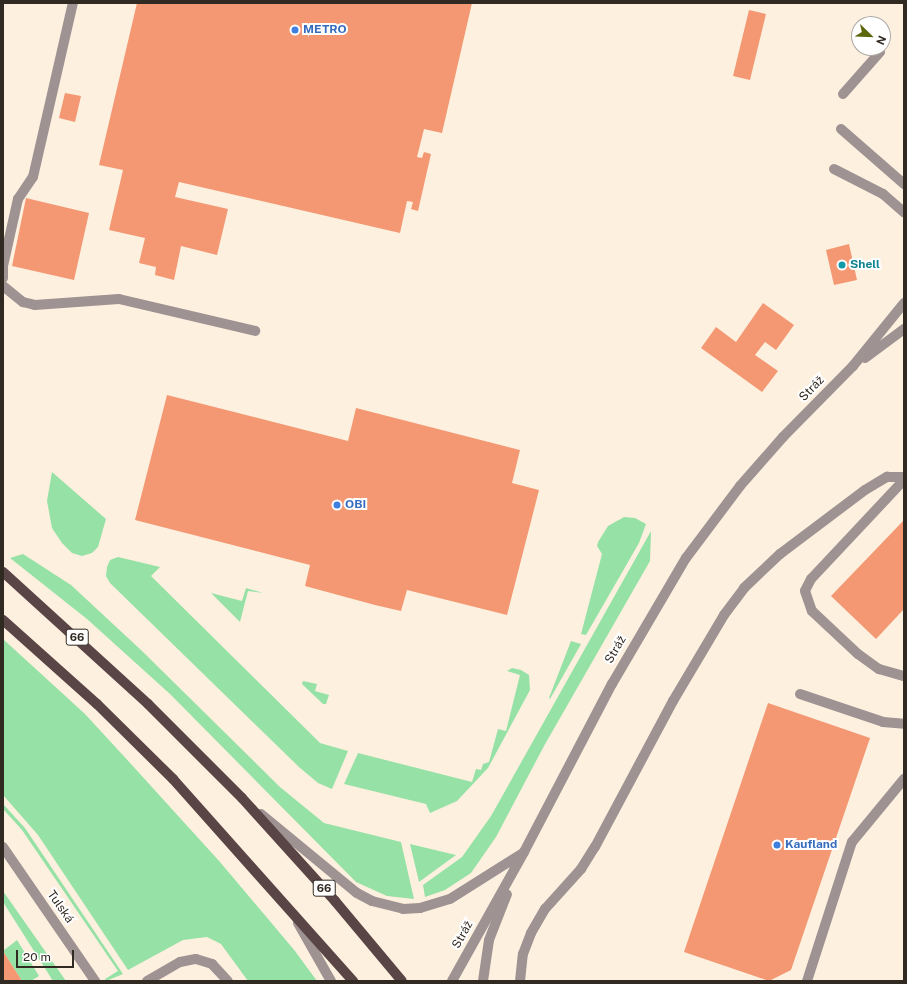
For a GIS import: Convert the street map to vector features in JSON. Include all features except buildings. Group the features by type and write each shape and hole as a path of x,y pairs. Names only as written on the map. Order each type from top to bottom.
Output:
{"main road":[{"name":"66","path":"3,572 148,704 242,798 335,901 402,981"},
{"path":"3,620 97,704 173,779 353,981"}],"street":[{"path":"3,278 3,266 18,199 33,177 73,3"},
{"path":"843,94 876,56"},
{"path":"841,129 904,184"},
{"path":"834,169 882,194 904,212"},
{"path":"3,286 22,302 35,305 119,299 255,331"},
{"name":"Stráž","path":"452,981 524,852 612,684 686,558 740,486 783,437 853,366 904,303"},
{"name":"Stráž","path":"853,366 904,329"},
{"path":"520,981 523,954 531,933 545,909 581,869 595,847 673,701 724,615 744,588 780,554 865,490 887,477 904,477"},
{"path":"904,480 811,579 805,591 812,611 858,654 879,669 904,676"},
{"path":"800,694 883,722 904,724"},
{"path":"807,981 852,842 904,779"},
{"path":"242,798 357,893 372,901 403,909 420,908 450,899 524,852"},
{"name":"Tulská","path":"3,847 95,981"},
{"path":"483,981 489,940 524,852"},
{"path":"291,910 331,981"},
{"path":"147,981 180,962 196,959 212,964 228,981"}],"green space":[{"path":"52,472 106,519 98,547 92,553 82,556 72,553 62,543 52,528 47,501"},
{"path":"624,517 635,518 646,524 639,543 586,635 581,634 602,554 597,546 598,542 608,526"},
{"path":"651,531 650,561 544,746 496,837 471,873 445,890 425,897 423,885 462,857 491,816"},
{"path":"23,554 71,585 141,650 280,787 324,823 401,842 414,899 387,896 356,882 170,694 87,619 10,558"},
{"path":"118,557 160,567 151,576 320,743 348,751 332,789 318,783 299,767 110,583 106,576 107,567 110,560"},
{"path":"246,588 263,593 248,591 240,622 211,593 242,601"},
{"path":"3,639 85,714 131,764 220,862 295,951 317,981 248,981 221,944 207,937 183,940 128,970 38,835 3,795"},
{"path":"571,641 581,644 550,699 549,698"},
{"path":"512,668 521,670 529,675 530,690 488,768 457,801 430,813 426,804 344,784 358,753 472,782 476,769 481,770 483,764 489,762 498,729 506,731 520,675 507,671"},
{"path":"303,681 317,684 315,691 329,695 326,704 323,704 302,684"},
{"path":"3,804 25,828 123,974 106,981 105,979 118,971 22,830 3,809"},
{"path":"410,844 456,855 419,882"},
{"path":"3,891 66,981 53,981 3,902"},
{"path":"17,940 39,976 31,981 22,981 3,951"}],"place":[{"name":"METRO","path":"295,30"},
{"name":"Shell","path":"842,265"},
{"name":"OBI","path":"337,505"},
{"name":"Kaufland","path":"777,845"}]}
